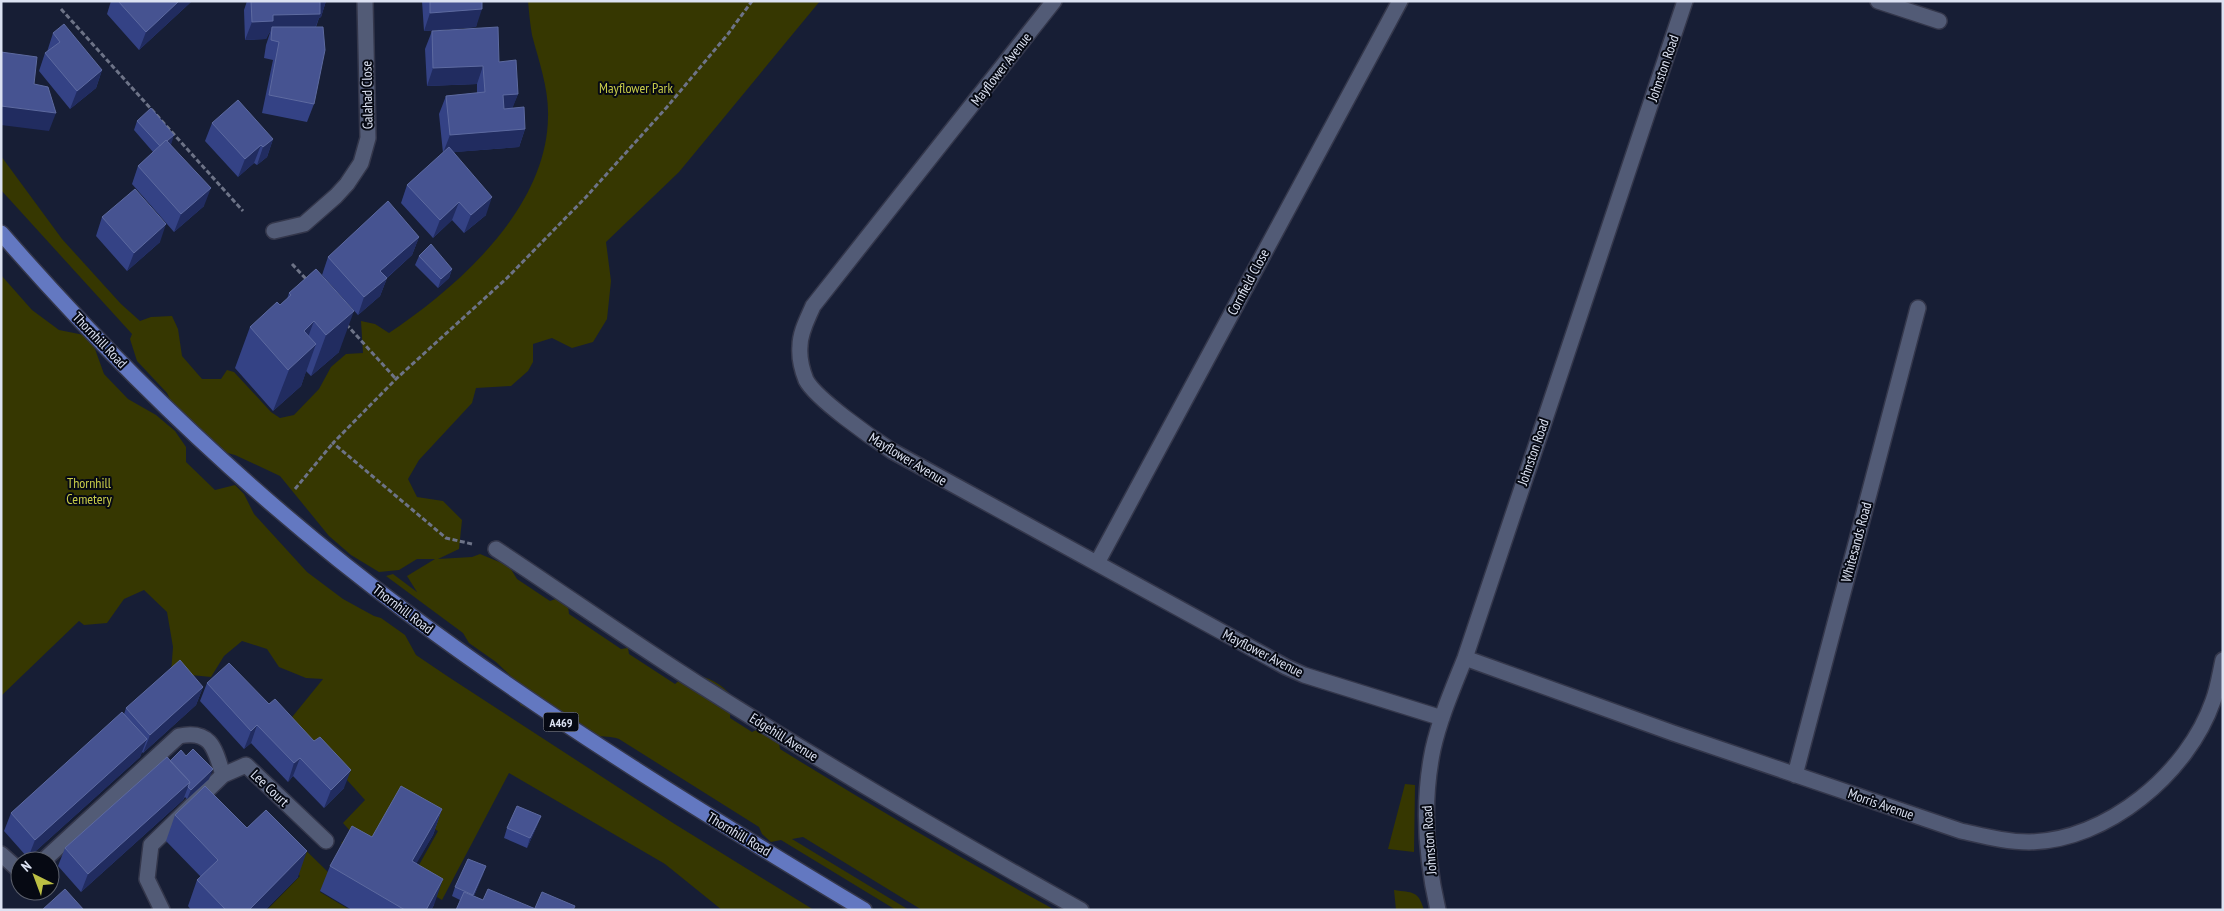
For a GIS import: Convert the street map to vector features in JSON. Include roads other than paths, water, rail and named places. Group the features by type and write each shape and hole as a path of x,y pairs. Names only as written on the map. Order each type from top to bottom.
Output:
{"main road":[{"name":"Thornhill Road","path":"1,233 79,319 177,418 277,509 408,614 548,714 678,797 864,910"}],"street":[{"name":"Galahad Close","path":"274,231 304,224 336,196 347,184 360,163 368,138 365,1"},
{"name":"Mayflower Avenue","path":"1054,1 814,306 804,326 800,344 800,354 807,381 822,398 865,433 909,461 1304,675 1442,718"},
{"name":"Cornfield Close","path":"1096,563 1400,1"},
{"name":"Johnston Road","path":"1438,910 1432,882 1426,796 1433,748 1685,1"},
{"path":"1878,1 1939,21"},
{"name":"Whitesands Road","path":"1795,775 1918,308"},
{"name":"Edgehill Avenue","path":"496,549 696,682 797,745 885,799 1081,910"},
{"name":"Morris Avenue","path":"1464,658 1961,832 1996,839 2030,842 2063,838 2091,829 2141,799 2163,778 2184,753 2201,728 2214,701 2223,660"},
{"path":"54,851 178,736 194,733 205,738 216,751 223,775"},
{"name":"Lee Court","path":"162,910 147,879 151,846 223,775 246,765 326,840"}],"park label":[{"name":"Mayflower Park","path":"636,88"},
{"name":"Thornhill Cemetery","path":"89,492"}]}
